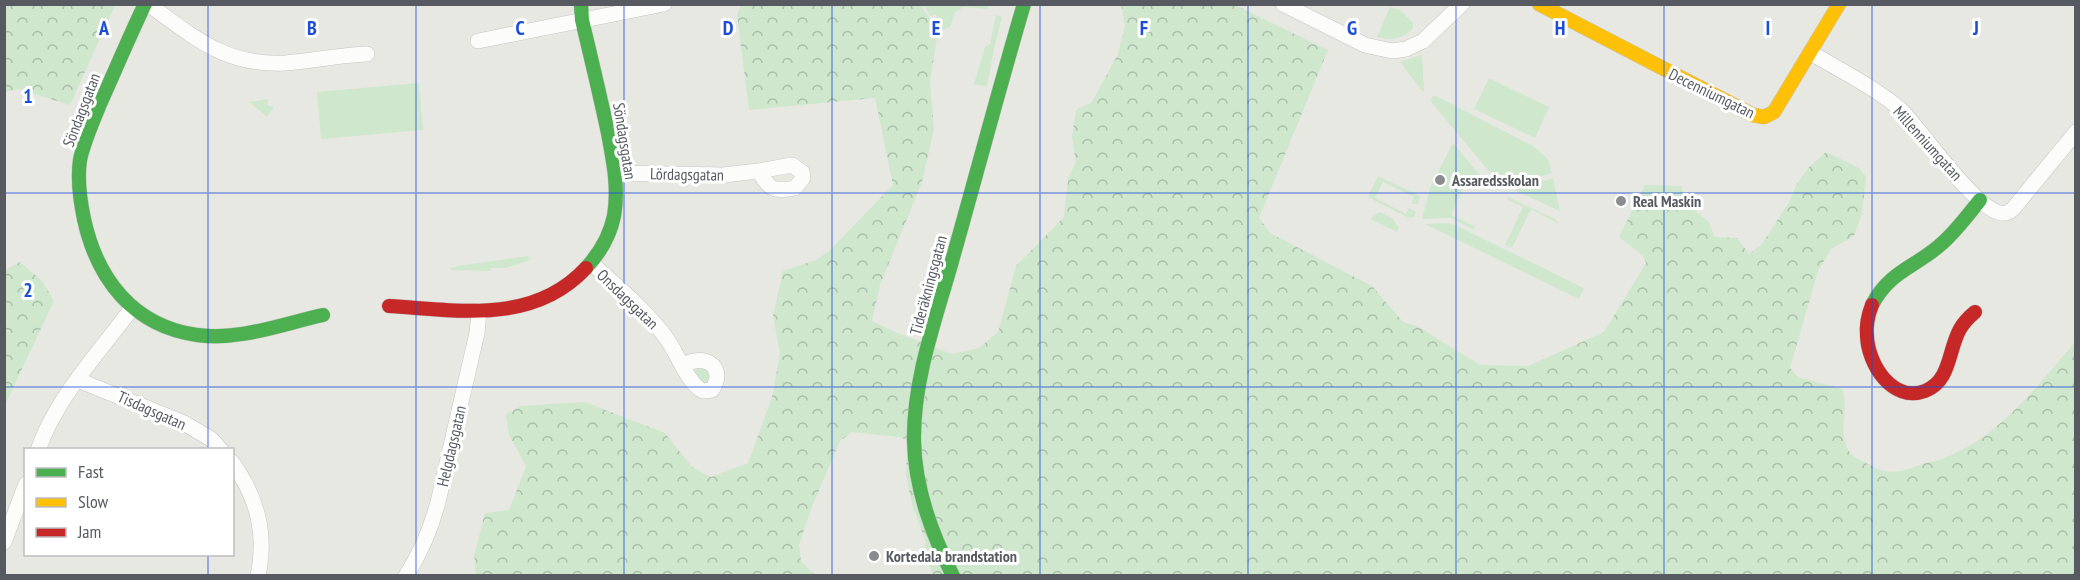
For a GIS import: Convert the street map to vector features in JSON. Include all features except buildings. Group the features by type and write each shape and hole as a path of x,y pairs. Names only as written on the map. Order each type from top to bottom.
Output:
{"street":[{"path":"146,4 214,49 248,62 285,63 368,54"},
{"name":"Söndagsgatan","path":"146,4 118,61 89,129 79,163 80,201 94,259 104,278 132,308 159,323 181,332 198,335 221,336 322,315"},
{"path":"478,41 582,12 664,4"},
{"name":"Tideräkningsgatan","path":"952,576 925,513 918,482 914,439 915,416 923,371 942,297 1024,4"},
{"path":"1282,4 1365,45 1386,51 1406,49 1423,41 1462,4"},
{"name":"Decenniumgatan","path":"1539,4 1759,117 1767,118 1774,112 1839,4"},
{"name":"Söndagsgatan","path":"389,306 479,311 513,309 547,298 563,289 591,263 602,246 612,221 616,200 615,172 582,12"},
{"name":"Millenniumgatan","path":"1811,53 1901,110 1942,161 1980,200 1997,212 2004,213 2011,210 2076,132"},
{"name":"Lördagsgatan","path":"615,172 723,175 759,171"},
{"path":"1976,312 1968,317 1956,334 1945,372 1940,381 1930,389 1915,393 1894,388 1871,360 1866,342 1867,322 1877,294 1889,280 1944,242 1980,200"},
{"name":"Onsdagsgatan","path":"591,263 652,320 683,365"},
{"path":"39,448 57,408 132,308"},
{"name":"Helgdagsgatan","path":"406,576 431,528 477,333 479,311"},
{"name":"Tisdagsgatan","path":"78,380 184,423 211,439 219,448"},
{"path":"234,465 246,481 255,502 262,554 258,576"},
{"path":"4,542 24,489"}],"green space":[{"path":"5,4 115,5 70,105 18,89 5,92"},
{"path":"1121,4 1235,5 1328,50 1259,218 1270,233 1372,286 1403,322 1417,326 1480,365 1528,366 1604,332 1646,263 1642,255 1619,237 1645,185 1682,186 1684,202 1709,222 1714,237 1737,238 1749,254 1762,244 1809,167 1826,152 1859,168 1866,177 1862,214 1854,236 1831,249 1818,271 1790,368 1798,377 1842,389 1845,405 1843,431 1847,447 1858,459 1891,472 1942,459 1986,435 2022,403 2075,342 2075,575 933,575 923,551 926,542 913,508 906,476 907,440 899,437 852,432 840,441 811,509 799,545 801,561 815,575 476,576 474,556 485,513 509,510 526,466 509,435 506,414 521,406 585,402 665,433 692,467 711,477 748,463 772,397 780,354 773,316 783,271 816,260 830,250 893,185 875,98 749,110 737,15 741,5 921,5 938,32 930,81 934,129 922,182 880,285 872,321 952,354 979,348 998,332 1016,266 1064,217 1068,178 1076,162 1072,137 1076,110 1092,102 1118,54 1125,25"},
{"path":"924,5 989,5 988,9 963,7 955,13 950,27 938,32 932,23 938,19 936,14 930,16"},
{"path":"1390,7 1400,10 1413,23 1413,28 1405,35 1396,38 1377,37"},
{"path":"996,15 1002,17 987,87 974,84 985,47 990,44"},
{"path":"1422,55 1424,91 1423,92 1400,62"},
{"path":"1489,78 1549,107 1535,138 1474,109"},
{"path":"419,83 423,130 321,139 317,92"},
{"path":"1434,95 1533,146 1548,159 1552,173 1515,184 1510,188 1498,182 1432,103"},
{"path":"268,99 267,105 274,107 267,117 249,102"},
{"path":"1453,143 1487,184 1468,176 1451,215 1476,227 1474,230 1451,218 1422,219 1430,188"},
{"path":"1378,176 1420,196 1418,204 1412,204 1414,197 1383,182 1375,198 1406,214 1409,208 1416,212 1414,217 1409,218 1368,197"},
{"path":"1553,178 1560,211 1514,190"},
{"path":"1508,197 1555,219 1559,224 1531,209 1512,248 1505,245 1523,207 1508,200"},
{"path":"1380,212 1393,219 1399,228 1397,232 1371,219"},
{"path":"1425,224 1455,225 1584,288 1579,299"},
{"path":"528,256 530,260 506,268 491,268 491,271 451,270 458,266"},
{"path":"20,262 42,281 54,301 5,405 5,270"},
{"path":"700,366 711,371 709,382 706,384 695,379 694,372"}],"traffic: fast":[{"path":"145,4 100,104 80,160 79,190 84,219 98,261 121,296 154,322 174,330 197,335 229,336 323,315"},
{"path":"581,4 582,20 610,143 616,195 610,230 600,250 586,268"},
{"path":"953,576 938,544 921,494 914,441 917,397 931,332 1024,4"},
{"path":"1872,305 1886,285 1945,241 1980,200"}],"traffic: slow":[{"path":"1539,4 1753,115 1764,117 1774,112 1839,4"}],"traffic: jam":[{"path":"389,306 468,311 519,306 543,299 565,286 586,268"},
{"path":"1872,305 1868,320 1868,347 1877,369 1892,386 1913,393 1925,391 1940,380 1960,329 1975,312"}],"place":[{"name":"Assaredsskolan","path":"1440,180"},
{"name":"Real Maskin","path":"1621,201"},
{"name":"Kortedala brandstation","path":"874,556"}]}
